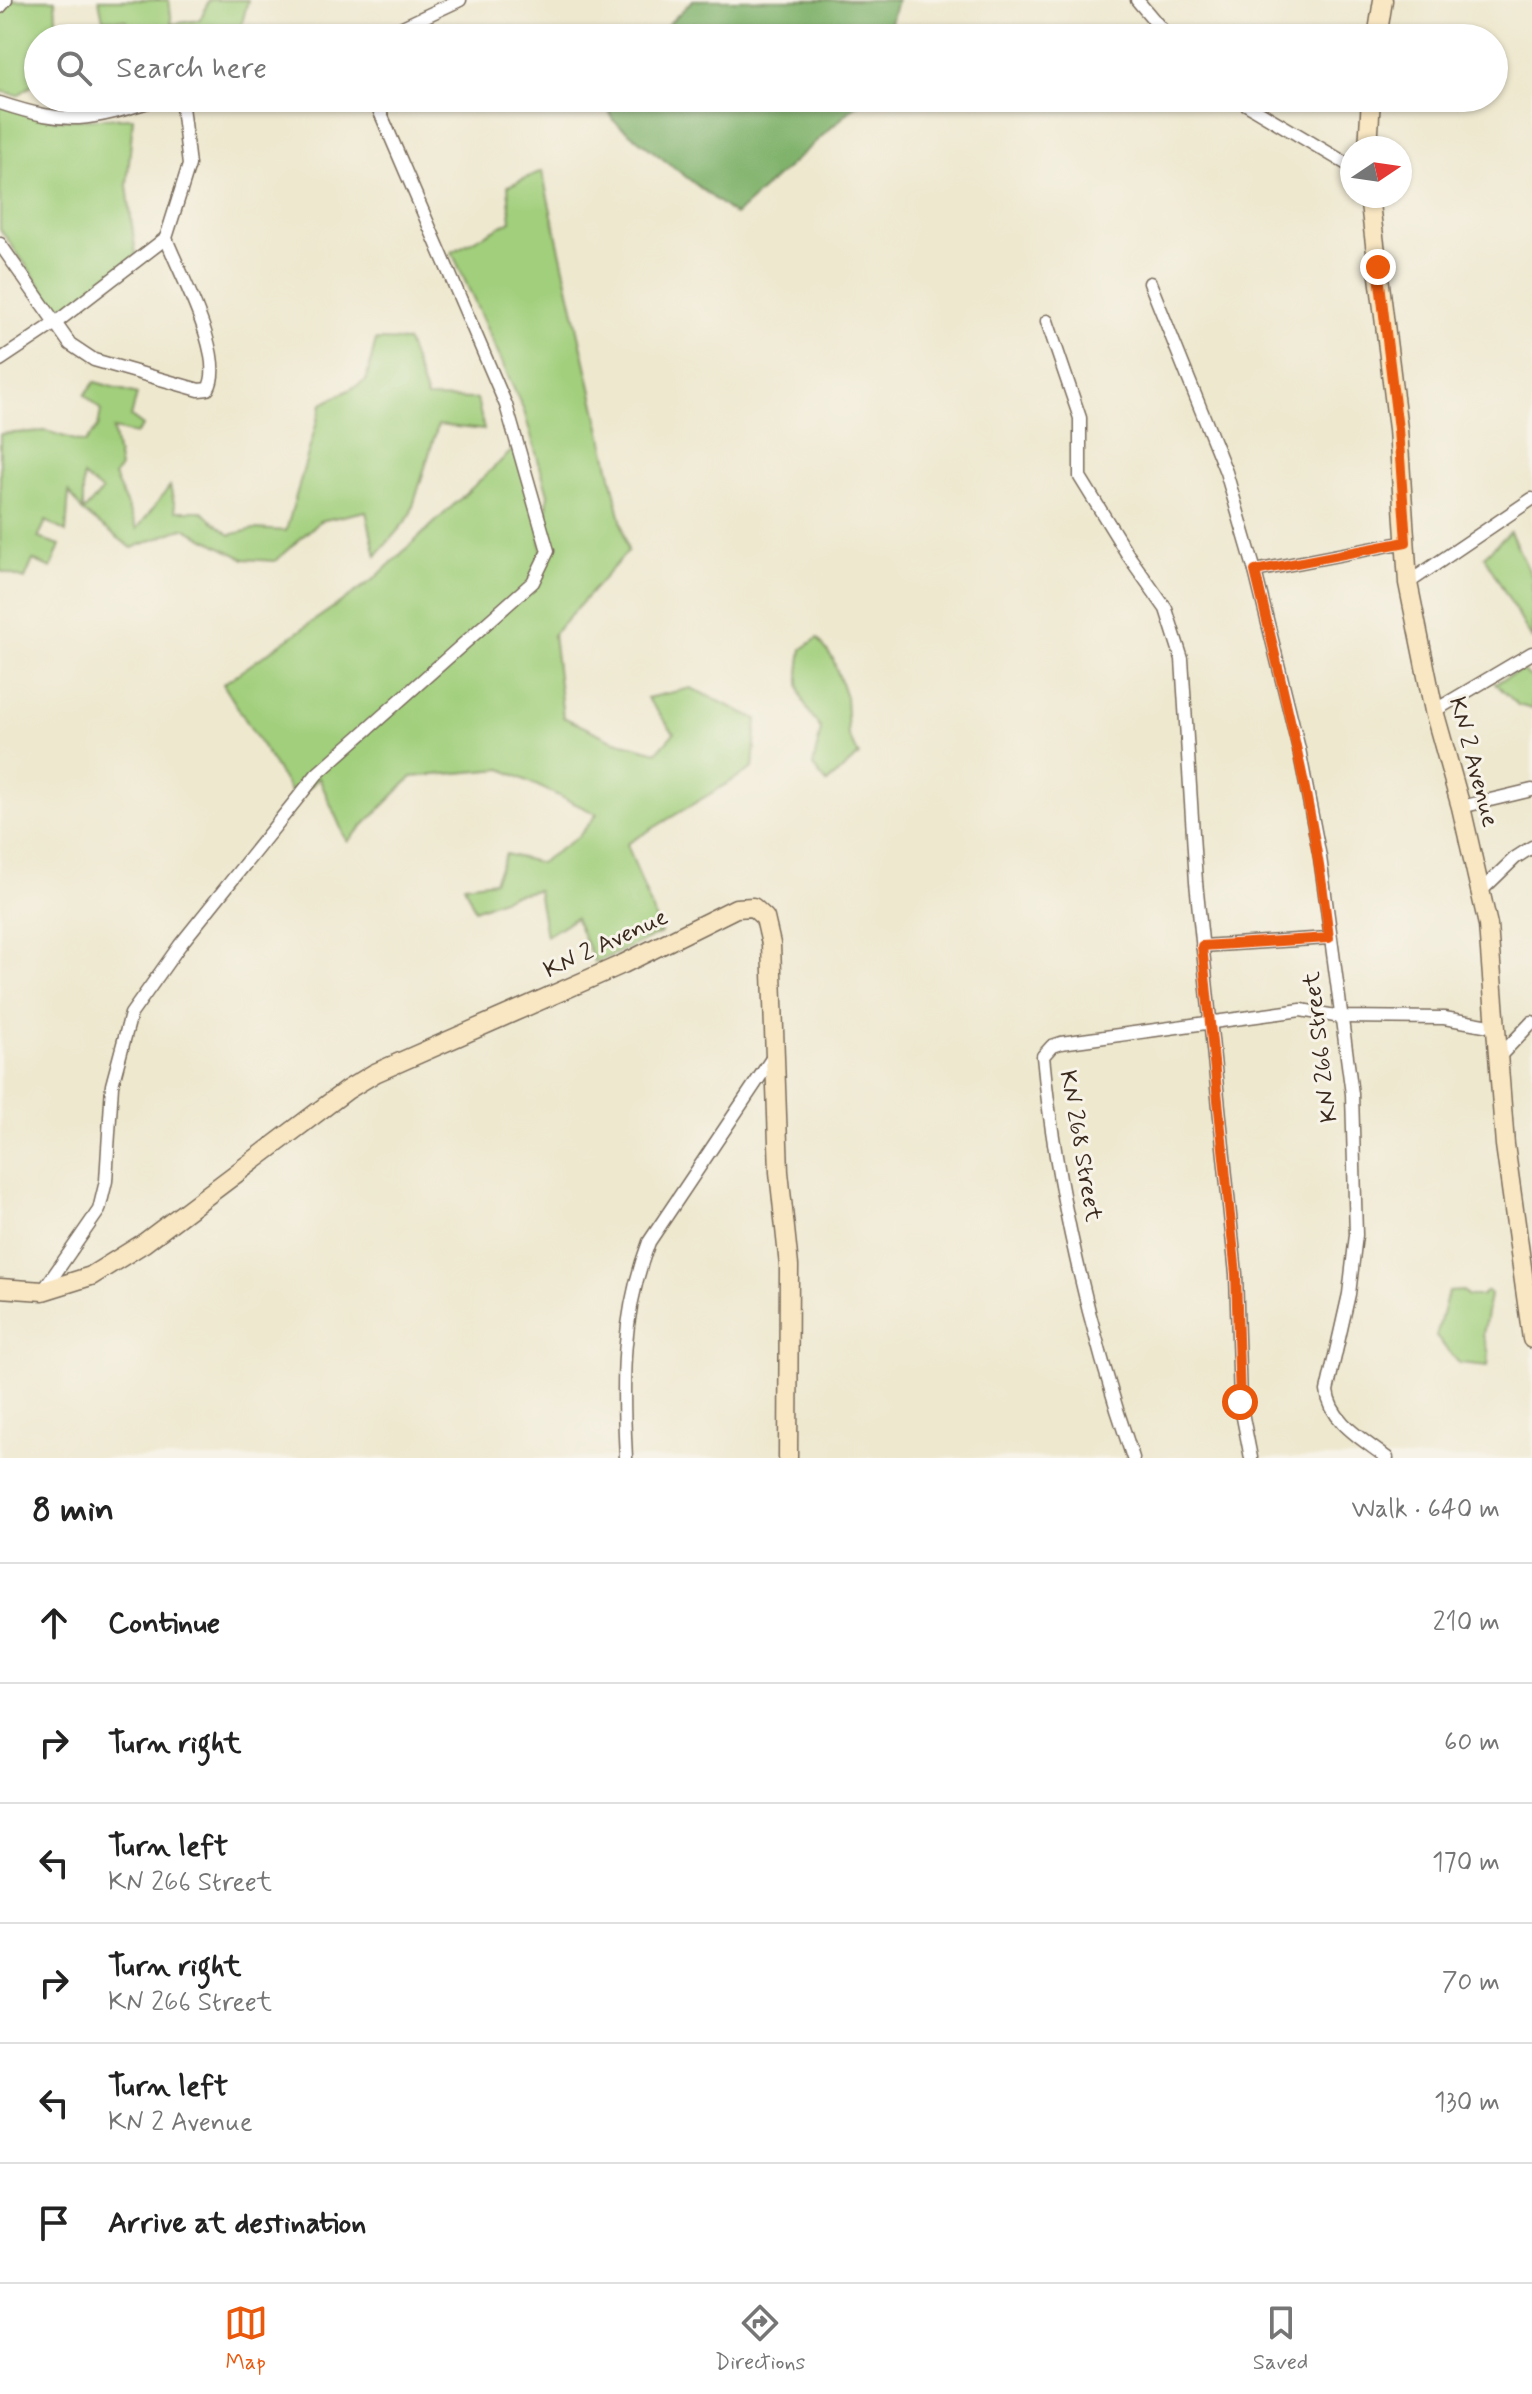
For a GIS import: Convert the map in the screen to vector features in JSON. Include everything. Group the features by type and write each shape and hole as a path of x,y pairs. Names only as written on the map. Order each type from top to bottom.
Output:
{"main road":[{"path":"1379,24 1383,0"},
{"path":"1369,136 1370,112"},
{"name":"KN 2 Avenue","path":"1370,208 1398,429 1408,583 1434,711 1482,890 1505,1145 1532,1339"},
{"name":"KN 2 Avenue","path":"0,1288 43,1291 91,1276 144,1243 347,1090 375,1073 623,964 736,908 753,907 765,918 768,931 773,1057 789,1266 788,1458"}],"street":[{"path":"0,7 6,0"},
{"path":"409,24 460,0"},
{"path":"1137,0 1157,24"},
{"path":"0,103 24,110"},
{"path":"30,112 57,120 78,120 108,112"},
{"path":"0,360 54,324 166,238 189,165 183,112"},
{"path":"43,1291 99,1210 106,1181 112,1085 131,1014 180,945 317,774 533,582 548,551 506,405 380,112"},
{"path":"1260,112 1340,160"},
{"path":"0,244 70,344 94,360 199,390 208,389 213,370 195,302 166,238"},
{"name":"KN 266 Street","path":"1150,283 1226,472 1255,571 1301,761 1320,857 1352,1094 1356,1235 1349,1294 1327,1391 1328,1403 1339,1420 1387,1458"},
{"path":"1047,321 1080,418 1080,477 1166,609 1182,659 1202,946 1236,1274 1240,1402 1251,1458"},
{"path":"1408,583 1532,499"},
{"path":"1255,571 1406,542"},
{"path":"1434,711 1532,653"},
{"path":"1461,807 1532,790"},
{"path":"1482,890 1515,858 1532,847"},
{"path":"1202,946 1329,938"},
{"name":"KN 268 Street","path":"1133,1458 1086,1296 1047,1105 1043,1056 1052,1046 1061,1043 1301,1010 1341,1017 1444,1018 1496,1027"},
{"path":"1497,1059 1532,1022"},
{"path":"626,1458 625,1350 631,1291 636,1276 649,1242 773,1057"}],"green space":[{"path":"12,0 55,0 56,24 24,24 24,91 18,95 0,91 0,15"},
{"path":"99,0 169,0 172,24 127,24 126,20 103,19"},
{"path":"209,0 248,0 242,24 172,24 200,20"},
{"path":"693,0 897,0 891,24 668,24"},
{"path":"0,105 57,120 133,118 127,185 136,256 63,317 0,229"},
{"path":"610,112 849,112 735,215 613,120"},
{"path":"542,171 628,551 553,635 563,717 612,740 657,752 674,733 647,698 691,688 757,719 753,768 627,844 661,933 595,963 575,918 546,936 538,890 512,895 475,910 464,885 494,881 506,854 540,863 579,836 597,814 502,769 412,777 347,842 319,778 296,800 223,684 374,579 518,445 536,503 543,562 548,494 524,411 452,252 511,221 508,186"},
{"path":"376,340 407,341 427,398 477,399 484,430 438,425 410,516 376,556 366,511 320,521 275,561 244,559 184,528 132,548 83,512 69,492 66,532 46,521 38,538 60,545 51,568 33,560 25,579 0,571 0,434 46,431 85,443 98,427 101,410 85,395 95,382 137,394 131,417 143,426 136,434 113,429 120,468 114,476 137,529 170,486 176,511 201,511 230,535 254,529 286,531 322,404 366,381","holes":["83,476 102,491 84,511 83,511"]},
{"path":"1510,532 1532,577 1532,639 1484,556"},
{"path":"818,638 833,659 846,697 848,735 859,755 827,783 813,766 821,729 803,700 799,684 802,649"},
{"path":"1522,670 1532,678 1532,709 1518,705 1495,683"},
{"path":"1463,1291 1468,1296 1481,1296 1487,1291 1490,1295 1483,1335 1489,1353 1488,1366 1459,1363 1436,1337 1448,1292"}],"route":[{"path":"1240,1402 1236,1274 1202,946 1329,938 1320,857 1299,749 1255,571 1328,554 1406,542 1398,429 1378,267"}]}
